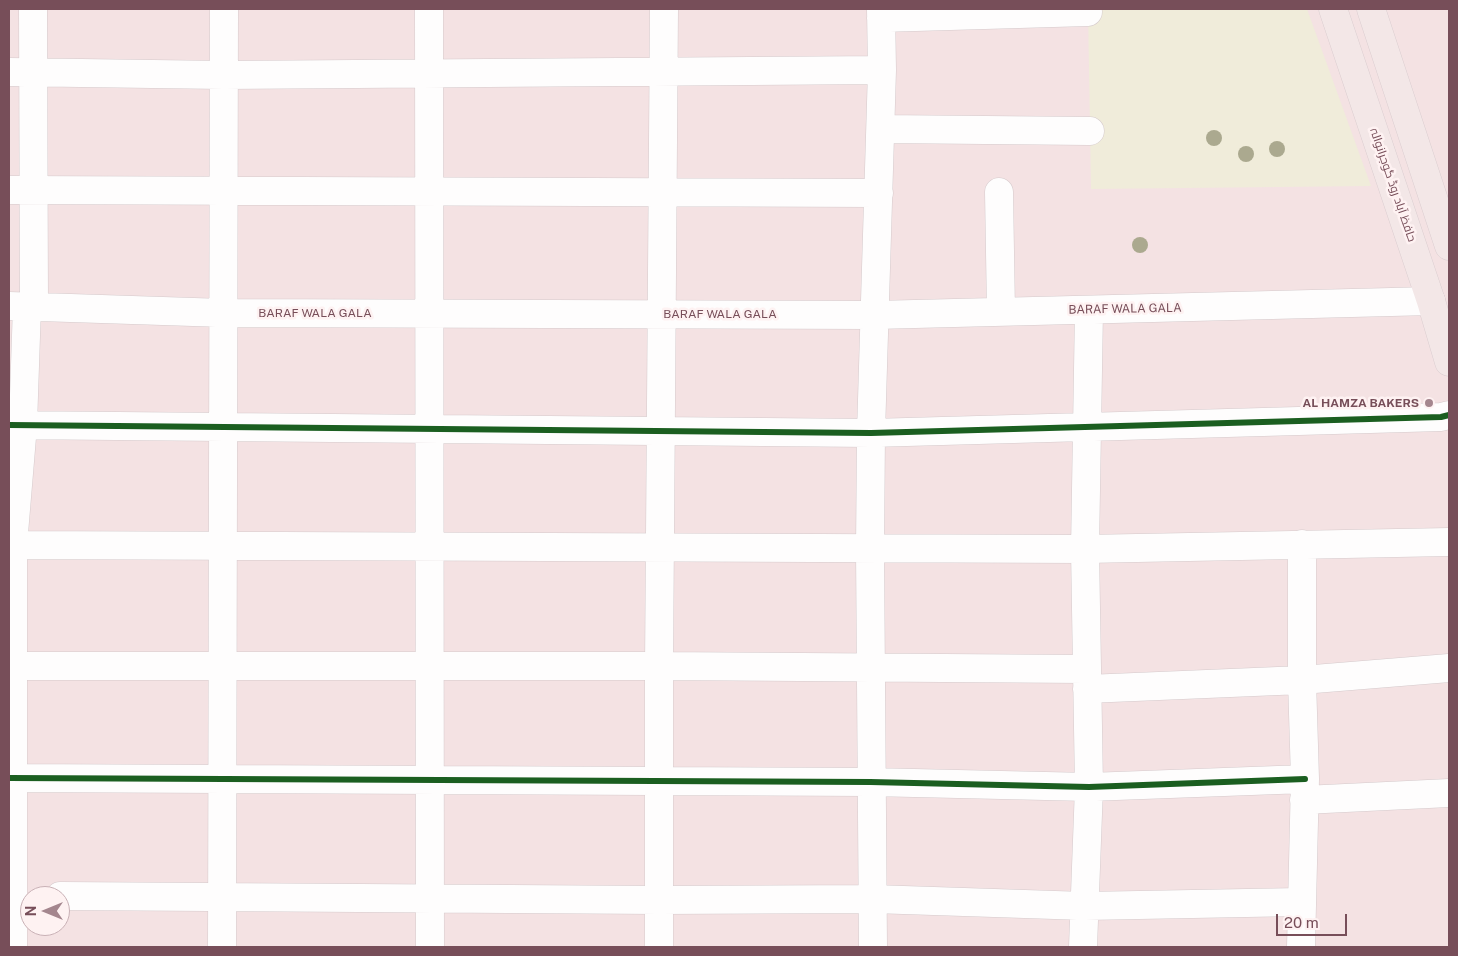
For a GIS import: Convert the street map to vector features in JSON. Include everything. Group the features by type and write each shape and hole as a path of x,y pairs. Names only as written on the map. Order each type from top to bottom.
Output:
{"main road":[{"name":"حافظ آباد روڈ گوجرانوالہ","path":"1333,9 1431,301 1449,362"},
{"path":"1371,9 1442,199 1449,246"}],"street":[{"path":"13,947 17,896 11,778 11,545 23,306 21,71 33,9"},
{"path":"222,947 224,9"},
{"path":"429,9 430,947"},
{"path":"659,947 664,9"},
{"path":"873,947 870,782 870,549 871,433 880,193 881,13 1088,12"},
{"path":"21,71 224,75 882,70"},
{"path":"881,129 1090,131"},
{"path":"21,190 430,193 880,193"},
{"path":"999,192 1001,312"},
{"name":"BARAF WALA GALA","path":"23,306 224,313 875,315 1431,301"},
{"path":"1083,947 1088,787 1085,549 1089,427 1089,310"},
{"path":"16,425 871,433 1441,417 1449,414"},
{"path":"11,545 1085,549 1449,542"},
{"path":"1301,947 1300,902 1305,790 1302,680 1302,544"},
{"path":"11,666 659,666 870,668 1086,679 1302,680 1449,668"},
{"path":"11,778 870,782 1449,793"},
{"path":"70,896 659,900 873,899 1085,906 1300,902"}],"shaded area":[{"path":"9,9 1449,9 1449,947 9,947"},
{"path":"1088,9 1307,9 1371,186 1091,189"}],"cycle path":[{"path":"9,425 871,433 1441,417 1449,415"},
{"path":"9,778 870,782 1089,787 1305,779"}],"place":[{"name":"AL HAMZA BAKERS","path":"1429,403"}]}
